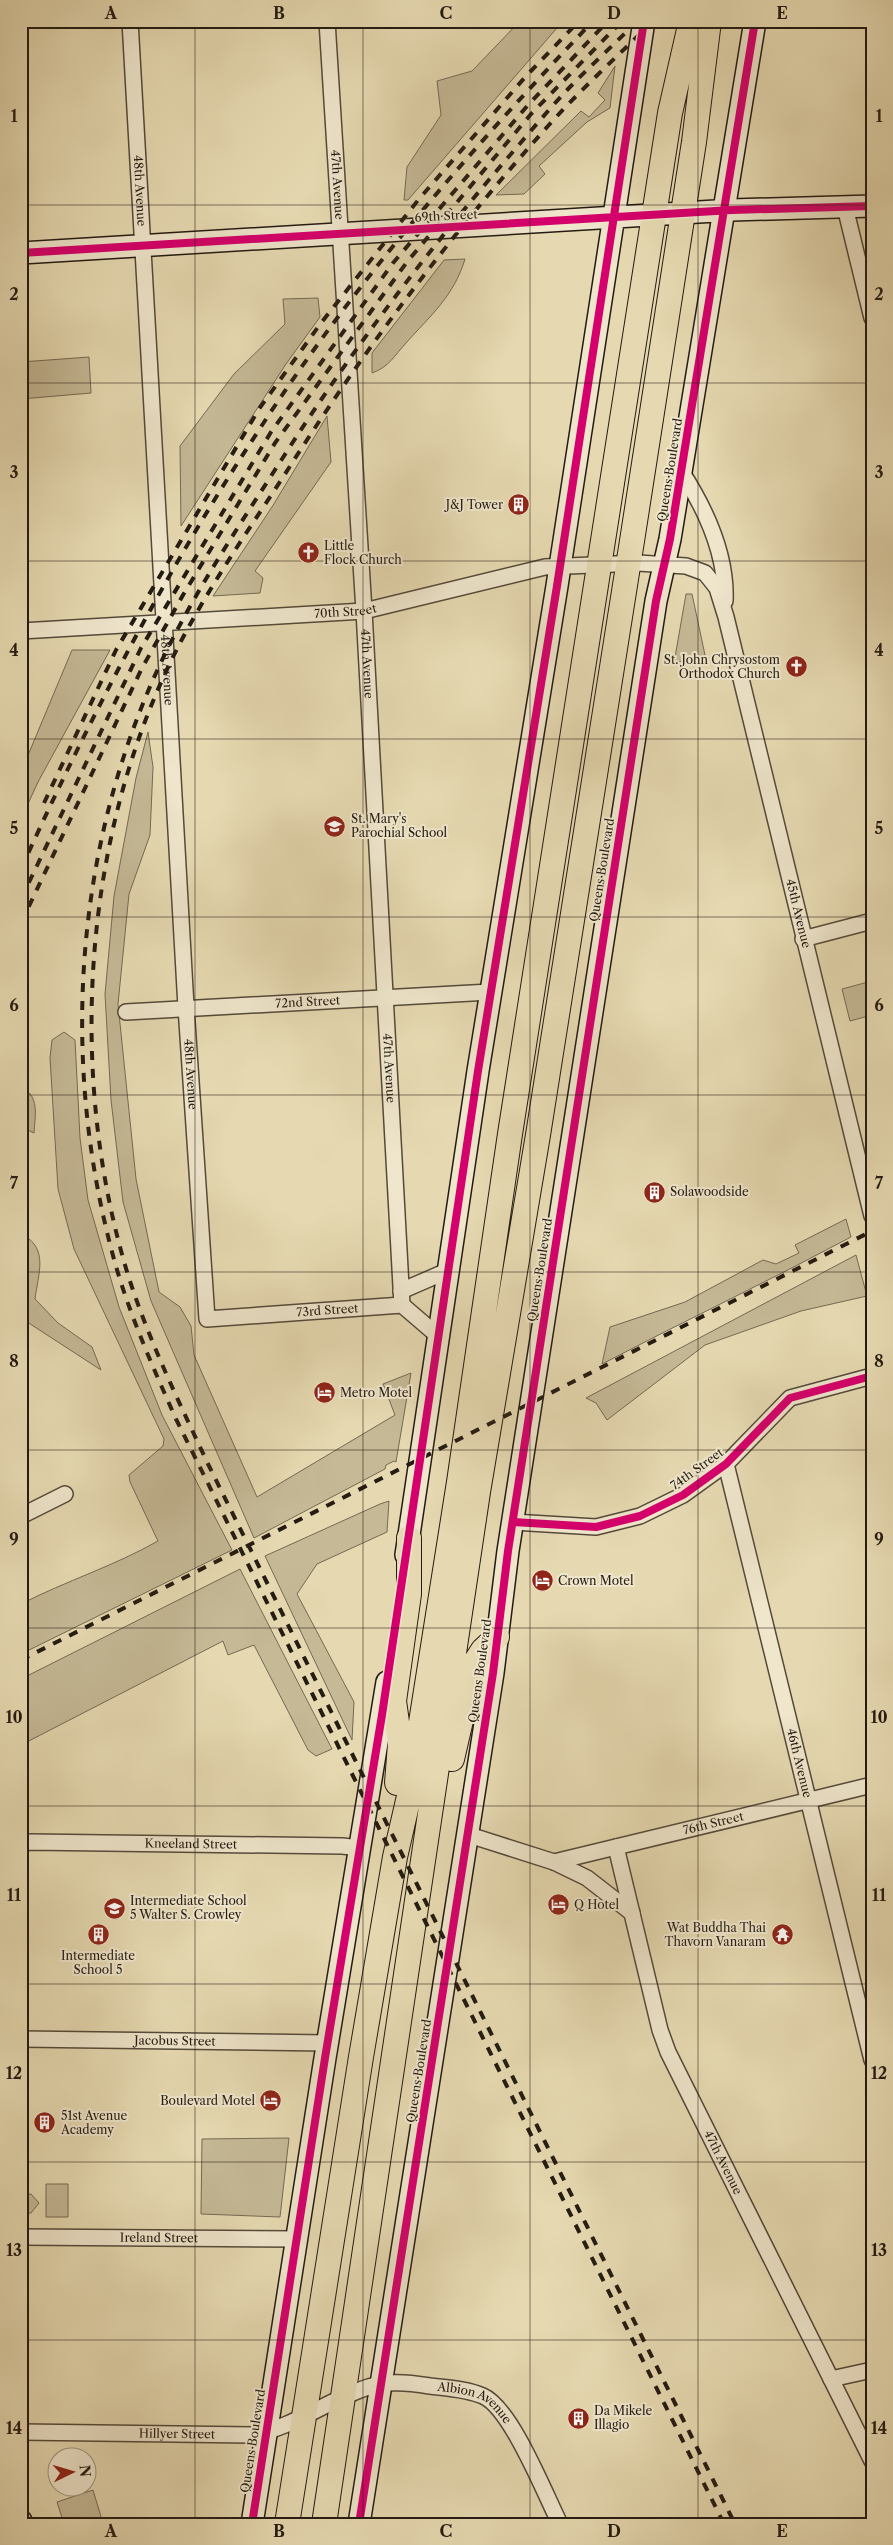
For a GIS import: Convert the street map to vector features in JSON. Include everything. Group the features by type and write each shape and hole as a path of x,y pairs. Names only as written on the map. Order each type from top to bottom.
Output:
{"main road":[{"path":"287,2524 395,1857 410,1792 459,1482 510,1134 670,113 691,21"},
{"name":"Queens Boulevard","path":"324,2524 336,2401 414,1934 421,1861 492,1400 539,1125 628,563 694,142 709,21"},
{"path":"395,1857 400,1744 394,1701 409,1594 409,1538"},
{"path":"414,1934 433,1863 453,1750 471,1672 478,1656 497,1637"}],"street":[{"name":"48th Avenue","path":"130,21 186,1007 207,1319"},
{"name":"47th Avenue","path":"327,21 364,611 402,1298"},
{"name":"Queens Boulevard","path":"252,2524 328,2042 361,1848 490,992 644,21"},
{"name":"Queens Boulevard","path":"359,2524 658,588 681,470 755,21"},
{"name":"69th Street","path":"21,253 724,210 872,206"},
{"path":"845,207 872,318"},
{"name":"45th Avenue","path":"681,470 697,496 721,558 726,584 724,612"},
{"name":"70th Street","path":"21,631 364,611 530,570 599,564 664,564"},
{"name":"45th Avenue","path":"664,564 695,568 705,573 717,588 872,1216"},
{"path":"803,938 872,921"},
{"name":"72nd Street","path":"126,1012 186,1007 490,992"},
{"name":"73rd Street","path":"207,1319 402,1298 447,1271"},
{"path":"402,1298 437,1335"},
{"name":"74th Street","path":"513,1522 596,1527 640,1516 684,1495 726,1464 790,1398 872,1376"},
{"name":"46th Avenue","path":"726,1464 870,2044 872,2060"},
{"path":"21,1516 65,1494"},
{"name":"76th Street","path":"554,1862 872,1785"},
{"path":"466,1834 554,1862 586,1878 632,1913"},
{"name":"Kneeland Street","path":"21,1844 316,1845 361,1848"},
{"name":"47th Avenue","path":"616,1847 660,2030 668,2052 872,2461"},
{"name":"Jacobus Street","path":"21,2039 328,2042"},
{"name":"Ireland Street","path":"21,2237 297,2238"},
{"path":"831,2379 872,2370"},
{"name":"Albion Avenue","path":"336,2401 381,2383 401,2382 482,2395 494,2402 509,2422 560,2524"},
{"name":"Hillyer Street","path":"21,2432 252,2435 266,2433 304,2418 336,2401"}],"shaded area":[{"path":"520,21 563,21 408,200 404,200 407,167 441,115 437,81 472,71"},
{"path":"615,66 610,108 587,122 539,166 545,174 524,194 496,195 581,111 589,117 605,100 598,93"},
{"path":"465,259 455,284 440,305 391,361 383,368 372,373 372,353 444,260"},
{"path":"318,298 320,317 286,364 181,526 180,446 234,374 285,324 283,299"},
{"path":"89,357 91,393 21,399 21,362"},
{"path":"327,416 331,462 255,571 263,578 260,593 213,596 272,507"},
{"path":"686,594 692,594 705,655 674,663"},
{"path":"72,650 110,650 38,782 21,819 21,772"},
{"path":"148,732 153,767 150,835 129,894 118,1004 136,1179 159,1292 180,1307 191,1326 194,1355 257,1497 395,1415 383,1384 411,1373 396,1462 394,1461 386,1465 385,1469 254,1538 151,1301 123,1202 111,1100 105,994 114,896 136,778"},
{"path":"872,981 872,1015 850,1021 842,989"},
{"path":"64,1032 75,1040 80,1138 88,1200 119,1307 162,1415 232,1550 21,1654 21,1604 158,1541 130,1482 129,1475 163,1446 164,1439 74,1249 58,1189 50,1058 52,1040"},
{"path":"21,1087 31,1095 34,1101 34,1133 21,1127"},
{"path":"846,1219 851,1237 602,1364 610,1327 685,1302 763,1260 776,1264 799,1253 795,1245"},
{"path":"23,1235 36,1247 39,1255 40,1263 35,1299 58,1323 92,1347 101,1370 21,1318"},
{"path":"856,1255 867,1296 801,1311 705,1345 607,1420 596,1403 586,1398"},
{"path":"389,1501 387,1532 317,1564 297,1594 354,1702 352,1740 265,1556"},
{"path":"240,1569 332,1749 316,1756 308,1750 254,1645 228,1655 223,1641 21,1745 21,1679"},
{"path":"289,2138 280,2217 201,2214 202,2139"},
{"path":"46,2184 68,2184 68,2217 46,2217"},
{"path":"21,2194 31,2194 39,2203 31,2213 21,2213"},
{"path":"69,2498 95,2498 102,2520 92,2524 64,2524 57,2502"}],"railway":[{"path":"44,803 116,650 259,409 321,323 419,199 527,75 579,21"},
{"path":"21,869 74,757 130,646 160,592 224,485 294,378 373,271 415,219 458,168 593,21"},
{"path":"21,899 141,648 271,432 393,263 528,105 608,21"},
{"path":"21,923 142,668 183,595 275,443 407,262 531,114 622,21"},
{"path":"637,21 577,79 547,112 480,190 391,302 308,419 207,577 173,637 144,701 121,767 103,834 90,902 84,971 82,1041 86,1111 96,1180 111,1248 132,1313 157,1377 176,1419 724,2524"},
{"path":"653,21 548,126 477,209 409,294 315,428 229,560 189,626 145,721 121,797 104,876 94,957 92,1039 97,1119 109,1199 136,1300 165,1371 208,1464 735,2524"},
{"path":"21,1660 872,1231"}],"cycle path":[{"path":"252,2524 325,2058 382,1715 478,1071 557,586 644,21"},
{"path":"359,2524 493,1673 508,1551 656,601 670,539 755,21"},
{"path":"21,253 732,210 872,206"},
{"path":"513,1522 596,1527 640,1516 683,1495 726,1464 790,1398 872,1376"}],"place":[{"name":"J&J Tower","path":"519,505"},
{"name":"Little Flock Church","path":"308,553"},
{"name":"St. John Chrysostom Orthodox Church","path":"796,667"},
{"name":"St. Mary's Parochial School","path":"335,826"},
{"name":"Solawoodside","path":"654,1192"},
{"name":"Metro Motel","path":"324,1393"},
{"name":"Crown Motel","path":"542,1581"},
{"name":"Q Hotel","path":"558,1905"},
{"name":"Intermediate School 5 Walter S. Crowley","path":"114,1908"},
{"name":"Intermediate School 5","path":"98,1935"},
{"name":"Wat Buddha Thai Thavorn Vanaram","path":"782,1935"},
{"name":"Boulevard Motel","path":"271,2101"},
{"name":"51st Avenue Academy","path":"45,2123"},
{"name":"Da Mikele Illagio","path":"578,2418"}]}
